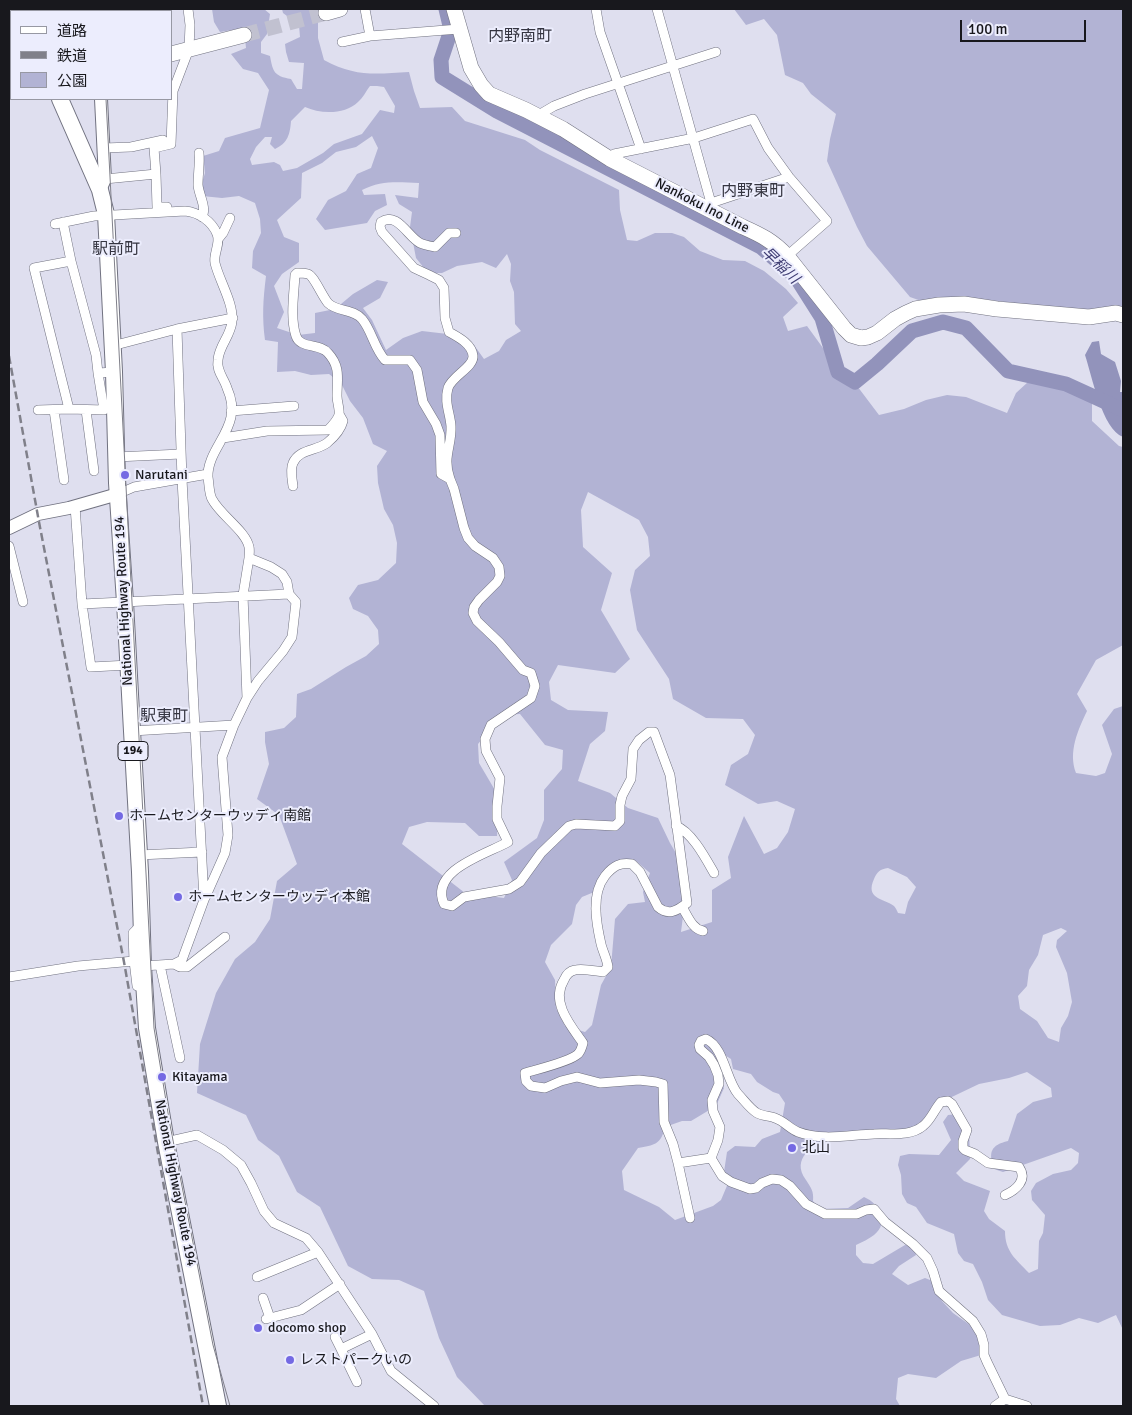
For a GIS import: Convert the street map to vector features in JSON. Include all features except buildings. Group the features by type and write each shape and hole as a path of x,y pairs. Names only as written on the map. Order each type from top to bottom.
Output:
{"highway":[{"name":"National Highway Route 194","path":"61,100 103,184 112,346 106,372 116,458 142,925 146,964 146,1004 150,1047 166,1142 218,1406"}],"main road":[{"name":"Nankoku Ino Line","path":"454,9 471,68 489,94 563,129 610,159 710,206 743,227 765,237 787,256 851,335 860,338 868,337 895,319 915,309 939,304 964,304 1089,318 1116,313 1123,315"},
{"path":"172,54 244,35"}],"street":[{"path":"184,211 177,208 157,207 154,148 171,144 173,92 189,49 190,25 188,9"},
{"path":"365,9 370,36"},
{"path":"596,9 600,32 641,149"},
{"path":"657,9 694,138 710,206 789,177"},
{"path":"342,42 370,36 459,29"},
{"path":"537,116 554,106 585,94 716,52"},
{"path":"101,100 104,148 103,184 156,174"},
{"path":"610,159 614,154 694,138 753,119 768,148 789,177 827,221 787,256"},
{"path":"104,148 131,147 156,141 171,140"},
{"path":"199,153 198,186 204,210 202,217"},
{"path":"38,410 104,410 106,372 96,355 59,223 106,214 192,211 211,225 219,238 215,261 233,318 231,331 217,360 219,373 227,386 232,403 231,418 223,438 212,457 208,474 212,499 246,539 249,547 243,596 247,698"},
{"path":"219,238 230,218"},
{"path":"456,233 449,233 435,247 419,243 398,222 384,220 381,222 380,227 382,232 414,268 439,280 444,288 445,318 449,332 464,341 472,350 473,358 471,364 452,381 447,395 447,409 451,427 447,465 468,538 475,546 493,558 499,567 500,576 498,582 478,600 473,613 476,621 499,642 523,670 531,673 535,686 530,698 491,725 485,738 486,751 500,778 497,819 508,842 456,869 445,880 441,897 444,904 452,906 464,897 509,889 520,882 541,853 569,826 576,824 615,826 620,821 622,796 631,779 634,750 639,740 649,732 654,732 670,774 687,903 679,910 662,911 658,907 640,872 632,864 622,863 612,868 600,882 596,895 597,920 608,967 603,972 576,969 567,974 561,985 560,1003 565,1017 583,1043 580,1051 570,1059 525,1073 526,1081 530,1086 545,1088 577,1077 600,1083 639,1080 663,1084 664,1122 673,1144 690,1218"},
{"path":"69,409 34,268 71,261"},
{"path":"293,486 292,464 296,457 303,452 332,443 329,440 342,426 343,421 339,414 337,396 339,375 334,360 327,350 301,343 296,338 293,320 295,275 297,273 308,274 312,277 321,294 334,308 358,315 363,320 379,353 385,360 410,360 417,370 423,402 440,435 442,474 450,480"},
{"path":"112,346 177,329 233,318"},
{"path":"177,329 182,479 190,599 204,900"},
{"path":"217,360 230,344 236,340"},
{"path":"231,412 294,406"},
{"path":"54,410 64,480"},
{"path":"86,410 94,471"},
{"path":"223,438 266,431 328,430 334,425 339,414"},
{"path":"116,458 181,454"},
{"path":"9,529 38,514 72,507 118,494 134,487 208,474"},
{"path":"72,507 82,604 91,667 128,665"},
{"path":"9,546 23,602"},
{"path":"9,977 78,966 174,964 182,960 204,900 224,854 228,834 222,757 247,698 292,637 296,602 289,594 287,582 282,574 271,567 249,558"},
{"path":"82,604 289,594"},
{"path":"132,731 234,725"},
{"path":"676,826 684,831 698,847 714,873"},
{"path":"139,855 202,852"},
{"path":"682,907 694,926 698,930 703,931"},
{"path":"174,964 180,967 187,967 225,937"},
{"path":"146,964 180,1058"},
{"path":"711,1158 718,1140 720,1128 713,1111 712,1100 719,1084 714,1065 709,1057 700,1049 701,1041 706,1039 711,1041 719,1054 736,1091 756,1113 775,1118 797,1132 836,1137 907,1132 923,1126 941,1102 948,1101 952,1104 967,1130 963,1141 963,1148 965,1150 988,1163 1019,1168 1022,1171 1022,1178 1016,1190 1005,1195"},
{"path":"166,1142 198,1134 223,1150 241,1166 252,1183 264,1211 274,1223 306,1238 318,1252 372,1334 391,1371 434,1406"},
{"path":"678,1163 711,1158"},
{"path":"711,1158 722,1176 732,1182 750,1189 756,1188 762,1182 772,1179 781,1180 790,1186 806,1204 825,1214 856,1214 866,1210 874,1210 885,1222 913,1244 927,1258 939,1291 973,1321 981,1334 984,1356 1005,1399 1027,1406"},
{"path":"257,1277 318,1252"},
{"path":"263,1298 268,1319 301,1310 340,1284"},
{"path":"341,1349 372,1334"},
{"path":"335,1337 357,1382"},
{"path":"995,1406 1005,1399"}],"green space":[{"path":"212,9 264,9 270,14 267,34 261,42 261,53 270,56 273,70 278,75 291,79 297,89 302,89 304,63 289,62 285,44 300,37 299,25 283,13 282,9 326,9 318,12 318,38 324,60 356,72 375,74 409,72 420,108 452,107 465,121 525,140 540,150 619,190 620,210 627,240 637,241 655,233 672,233 684,237 700,251 723,260 745,261 764,271 786,289 798,303 783,317 788,331 807,326 823,348 839,362 879,415 947,395 966,397 1007,413 1016,393 1028,382 1046,386 1070,383 1092,403 1092,421 1119,446 1123,447 1123,645 1096,660 1077,694 1087,711 1077,733 1073,757 1076,773 1096,776 1105,773 1112,754 1102,725 1114,709 1123,706 1123,1330 1116,1315 1098,1323 1079,1318 1060,1325 1040,1326 1002,1315 988,1300 973,1264 964,1261 958,1253 954,1234 927,1223 916,1207 907,1203 902,1194 901,1175 898,1165 900,1156 909,1154 939,1155 951,1140 943,1122 948,1115 958,1114 969,1129 970,1159 956,1173 964,1181 990,1191 984,1211 989,1219 1005,1231 1005,1238 1012,1255 1029,1273 1038,1269 1039,1241 1043,1233 1045,1215 1032,1200 1031,1191 1036,1183 1053,1174 1071,1170 1078,1163 1079,1153 1071,1148 1003,1172 994,1169 991,1158 992,1150 1008,1141 1017,1114 1033,1102 1052,1097 1051,1088 1027,1072 979,1084 935,1105 926,1122 917,1127 878,1139 829,1135 811,1148 802,1159 802,1172 812,1190 813,1201 819,1209 848,1208 864,1197 875,1204 881,1214 882,1219 879,1230 856,1245 856,1255 863,1263 873,1264 905,1245 914,1246 916,1255 899,1266 892,1274 908,1285 925,1278 935,1282 942,1301 953,1313 977,1330 981,1355 961,1361 936,1378 908,1374 898,1378 896,1399 900,1406 485,1406 457,1377 439,1338 424,1291 399,1280 372,1279 348,1266 320,1207 297,1192 279,1156 258,1140 246,1115 197,1093 200,1044 216,993 235,959 255,942 270,919 277,881 297,864 279,815 257,799 269,764 265,732 284,728 296,717 297,694 311,689 366,656 379,644 378,630 368,616 353,609 349,598 358,585 378,580 396,563 397,543 393,525 384,509 378,483 377,466 387,451 373,444 363,418 350,401 341,383 329,374 311,375 295,371 277,372 278,342 265,340 263,324 266,276 252,268 253,251 261,233 260,219 255,203 239,196 222,198 202,196 201,186 205,173 203,156 219,151 225,138 260,128 269,90 258,73 243,69 231,54 246,48 244,28 220,32 214,22","holes":["370,86 384,87 395,106 394,113 380,110 362,134 334,144 323,153 297,168 283,171 280,165 274,162 252,165 250,159 256,147 265,137 272,137 270,144 275,149 279,147 288,138 291,121 305,107 318,111 332,112 346,109 360,100","372,136 378,148 371,168 357,174 346,191 328,200 316,219 325,230 367,223 375,211 387,205 385,194 364,195 362,190 383,183 419,183 418,198 395,195 399,204 412,212 410,227 416,258 428,273 442,273 457,266 482,262 496,268 507,254 511,264 510,281 514,292 515,324 521,331 506,340 499,351 484,359 474,345 456,335 422,331 403,338 386,350 372,320 363,308 380,298 388,282 377,280 353,294 335,309 315,313 315,333 298,335 277,328 284,312 274,286 282,274 299,262 299,243 284,237 277,220 301,198 302,173 322,163 336,152 356,147","588,492 639,520 648,537 650,556 635,570 630,590 637,630 669,679 673,699 706,718 743,719 755,735 748,754 731,765 725,785 758,804 777,801 795,809 788,832 777,848 764,854 744,816 728,857 731,878 712,890 712,922 681,932 686,892 683,865 658,818 628,808 610,793 578,781 590,744 605,731 608,712 568,710 551,700 549,682 558,665 615,673 630,659 601,610 612,573 583,547 581,510","520,714 545,745 563,750 562,769 544,790 544,820 537,838 504,862 512,880 504,898 465,893 402,844 409,827 427,822 465,823 479,836 497,836 499,797 479,763 478,744 502,715","636,861 650,873 643,892 645,902 628,904 615,919 611,967 601,985 592,1025 585,1032 565,1026 556,1008 555,980 545,962 551,945 572,924 576,905 582,897 599,890 617,868 626,863","888,868 907,877 916,887 908,902 905,914 898,913 894,906 873,894 872,886 874,879 883,869","1061,928 1067,931 1057,940 1056,947 1067,973 1072,1002 1068,1016 1061,1028 1059,1042 1048,1038 1037,1021 1020,1009 1018,996 1027,986 1029,970 1038,955 1043,935","723,1054 731,1059 733,1069 751,1074 757,1082 779,1094 785,1103 780,1132 762,1139 755,1147 735,1146 727,1152 724,1172 729,1181 721,1200 713,1206 675,1220 659,1207 624,1190 622,1171 638,1148 659,1141 665,1127 682,1121 691,1121 716,1106 724,1088 715,1060"]},
{"path":"734,9 1123,9 1123,320 1077,311 990,300 956,298 927,303 910,297 867,246 827,161 836,114 811,94 803,83 785,75 777,35 764,19 746,25"}],"shaded area":[{"path":"1099,341 1101,354 1115,362 1121,381 1120,392 1123,392 1123,437 1109,424 1099,401 1085,355 1092,342"}],"waterway":[{"name":"早稲川","path":"446,9 451,30 441,60 442,77 497,111 761,247 796,277 822,318 838,372 855,382 912,331 943,322 966,328 1008,371 1066,384 1123,410"}],"tunnel":[{"path":"244,35 326,13"}],"tram line":[{"path":"106,100 154,1028 170,1125 213,1345 230,1406"}],"railway":[{"path":"9,356 124,962 203,1406"}],"place":[{"name":"Narutani","path":"125,475"},
{"name":"ホームセンターウッディ南館","path":"119,816"},
{"name":"ホームセンターウッディ本館","path":"178,897"},
{"name":"Kitayama","path":"162,1077"},
{"name":"北山","path":"792,1148"},
{"name":"docomo shop","path":"258,1328"},
{"name":"レストパークいの","path":"290,1360"}],"district":[{"name":"内野南町","path":"520,37"},
{"name":"内野東町","path":"753,192"},
{"name":"駅前町","path":"116,250"},
{"name":"駅東町","path":"164,717"}]}
